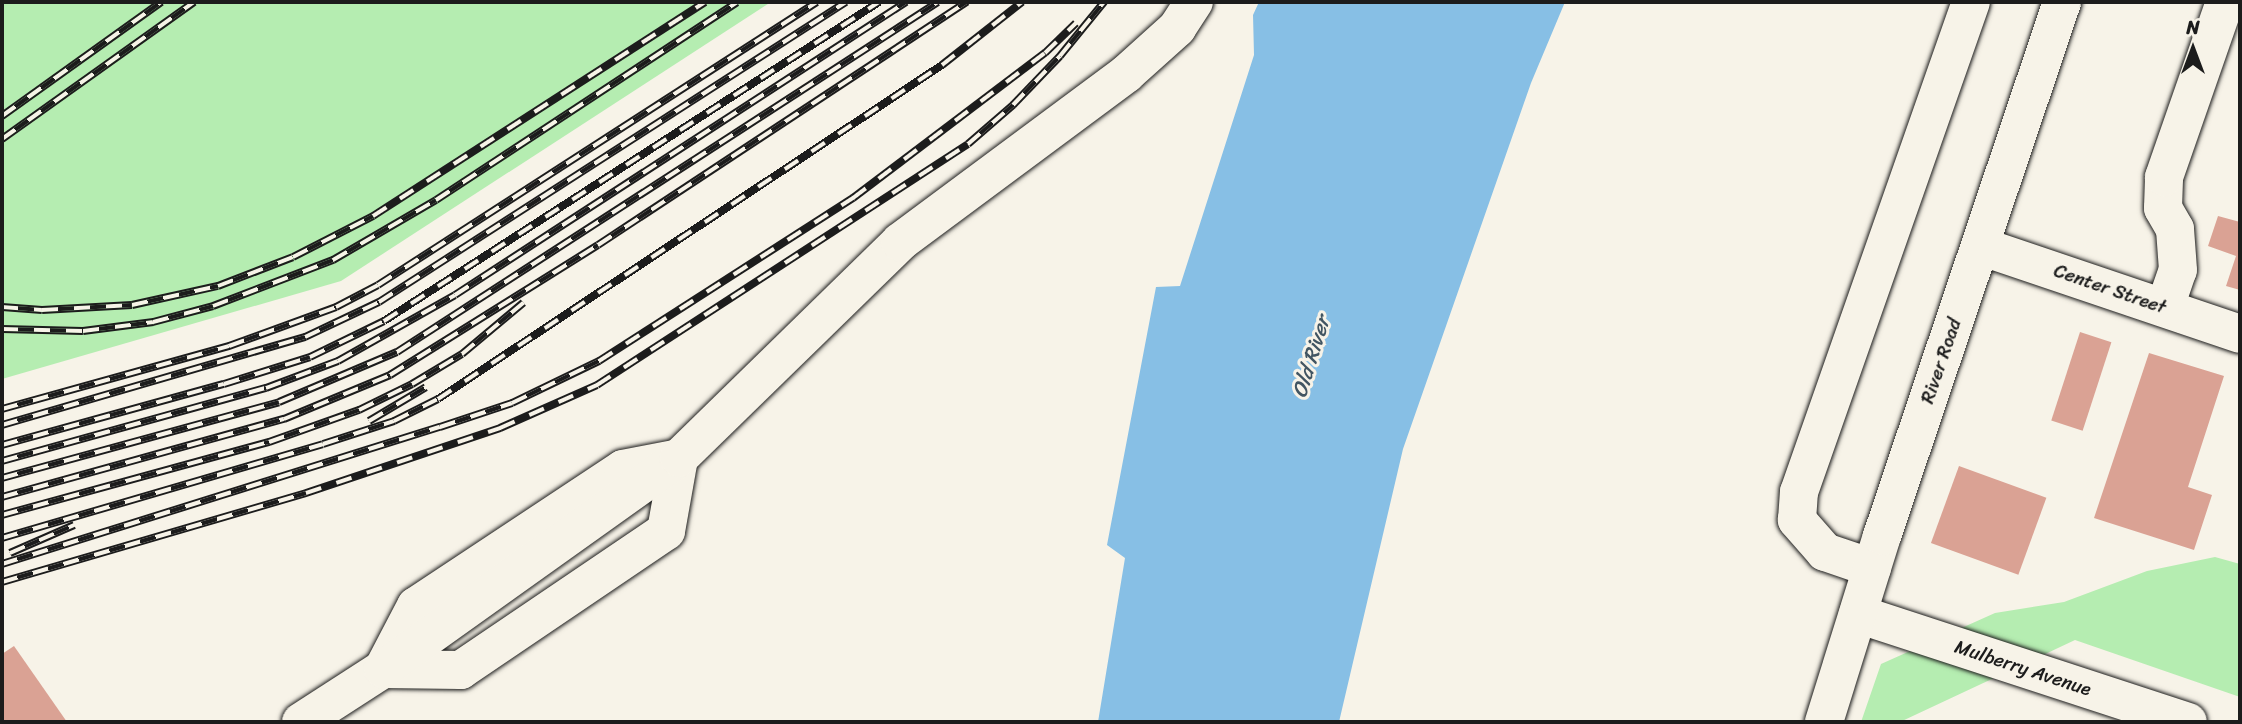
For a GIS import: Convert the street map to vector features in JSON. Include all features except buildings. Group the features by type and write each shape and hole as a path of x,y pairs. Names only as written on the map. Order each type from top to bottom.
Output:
{"street":[{"path":"301,722 383,669 680,458 900,242 1126,74 1177,28 1194,2"},
{"path":"1872,568 1825,552 1797,520 1799,492 1971,2"},
{"name":"River Road","path":"1824,722 1872,568 2062,2"},
{"path":"2165,307 2178,270 2175,229 2163,208 2164,177 2225,2"},
{"name":"Center Street","path":"1980,246 2240,334"},
{"path":"383,669 461,670 666,531 680,458"},
{"name":"Mulberry Avenue","path":"1858,614 2187,722"}],"green space":[{"path":"2,2 771,2 341,281 2,379"},
{"path":"2215,557 2240,564 2240,697 2075,640 1900,722 1861,722 1881,664 1995,613 2064,602 2147,571"}],"water":[{"name":"Old River","path":"1259,2 1565,2 1531,83 1403,449 1339,722 1098,722 1125,558 1107,545 1156,287 1180,286 1254,55 1253,15"}],"railway":[{"path":"2,116 161,2"},
{"path":"2,139 194,2"},
{"path":"2,307 42,310 132,305 218,286 293,257 373,216 705,2"},
{"path":"2,329 83,331 153,322 213,306 333,260 436,200 737,2"},
{"path":"2,409 229,346 336,307 378,285 817,2"},
{"path":"2,425 305,337 379,302 846,2"},
{"path":"2,445 224,384 310,357 384,321 879,2"},
{"path":"2,461 266,388 338,361 455,295 906,2"},
{"path":"2,478 279,402 397,352 938,2"},
{"path":"2,497 284,419 390,375 598,245 967,2"},
{"path":"2,538 323,444 394,421 438,399 942,65 1022,2"},
{"path":"2,582 306,493 500,428 597,385 968,144 1013,105 1060,56 1104,2"},
{"path":"2,564 512,403 599,361 853,198 1045,53 1076,23"},
{"path":"2,515 269,442 359,410 412,384 462,354 523,303"},
{"path":"369,421 426,387"},
{"path":"10,553 74,525"}]}
